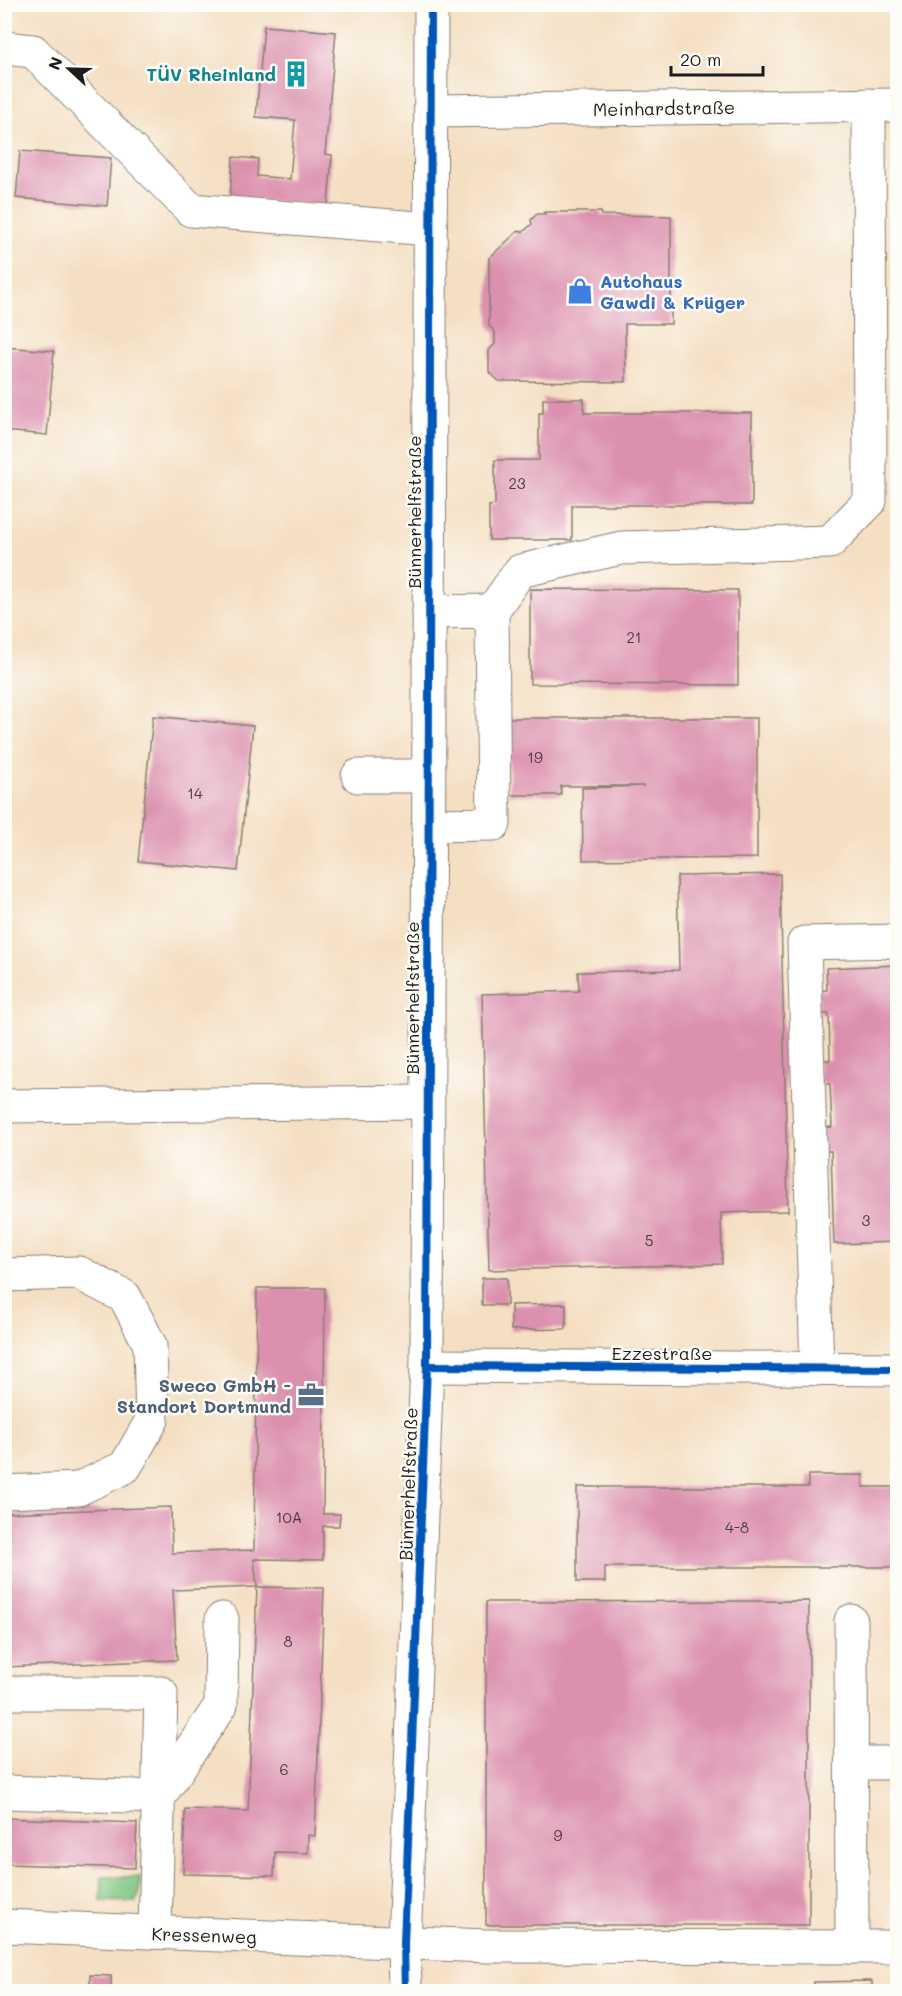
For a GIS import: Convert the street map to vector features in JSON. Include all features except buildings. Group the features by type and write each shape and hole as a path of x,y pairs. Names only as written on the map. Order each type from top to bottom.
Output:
{"street":[{"name":"Bünnerhelfstraße","path":"405,1992 404,1943 427,1366 431,4"},
{"path":"4,48 33,51 191,210 429,229"},
{"name":"Meinhardstraße","path":"431,111 883,105"},
{"path":"428,825 494,824 492,611 520,571 621,548 830,543 870,501 883,105"},
{"path":"429,612 492,611"},
{"path":"358,776 428,776"},
{"path":"817,1369 804,943 897,941"},
{"path":"4,1106 427,1102"},
{"path":"4,1275 79,1273 125,1297 150,1345 152,1420 125,1467 78,1489 4,1492"},
{"name":"Ezzestraße","path":"427,1366 897,1369"},
{"path":"159,1797 221,1705 222,1618"},
{"path":"852,1621 852,1947"},
{"path":"4,1693 161,1693 155,1932"},
{"path":"852,1763 897,1764"},
{"path":"4,1792 159,1797"},
{"name":"Kressenweg","path":"4,1926 486,1946 897,1947"}],"green space":[{"path":"102,1877 140,1877 139,1895 135,1902 101,1901"}],"cycle path":[{"path":"405,1992 404,1943 427,1366 431,4"},
{"path":"427,1366 898,1369"}],"place":[{"name":"TÜV Rheinland","path":"296,74"},
{"name":"Autohaus Gawdi & Krüger","path":"580,291"},
{"name":"Sweco GmbH - Standort Dortmund","path":"311,1395"}]}
